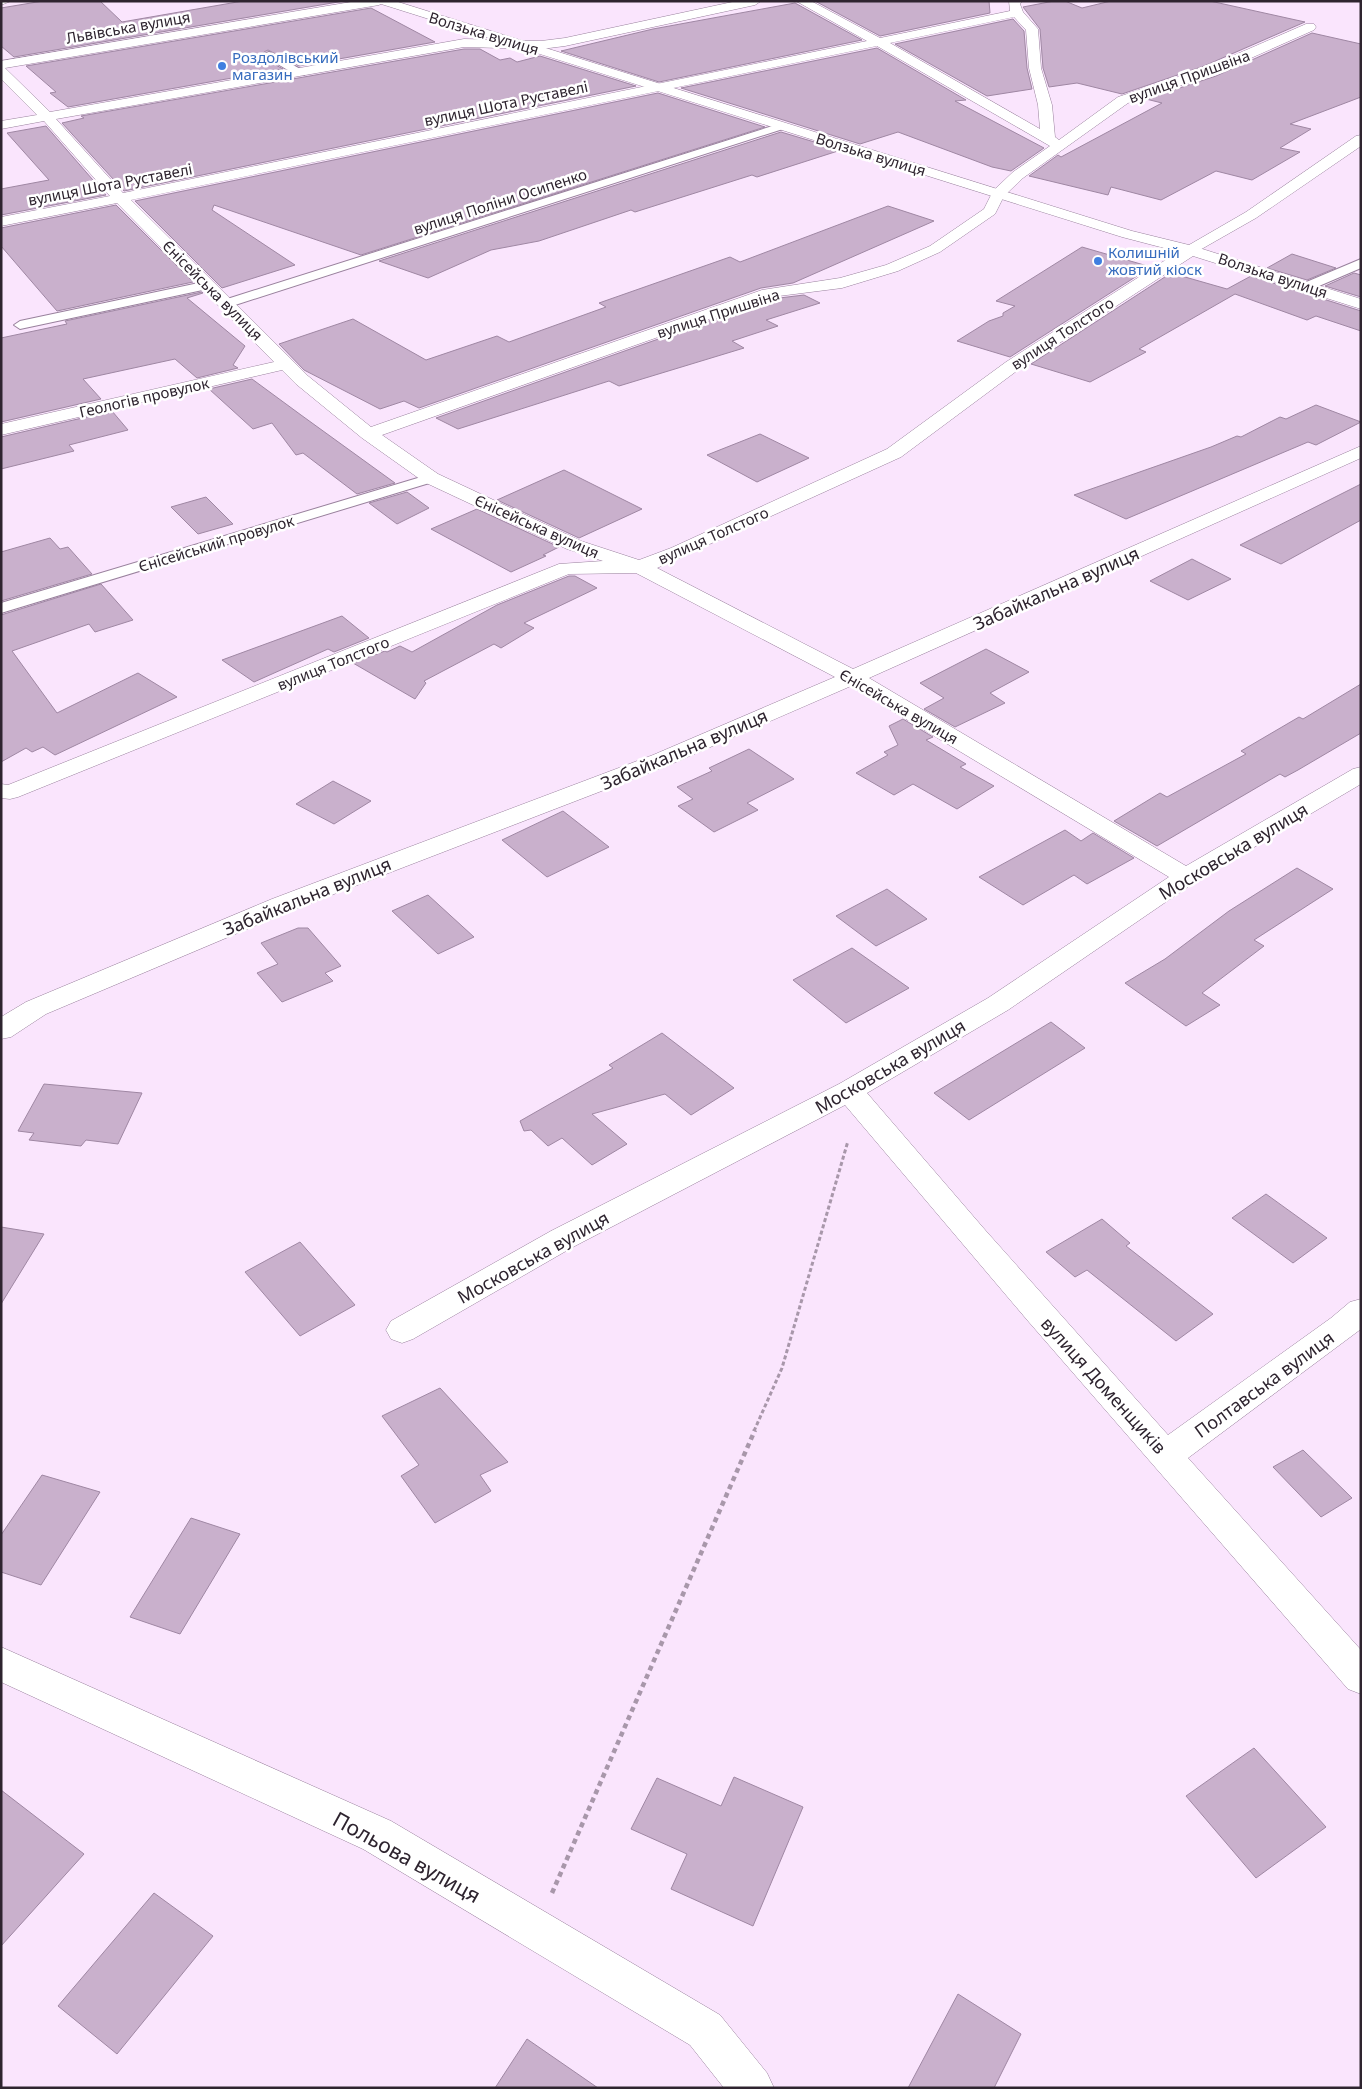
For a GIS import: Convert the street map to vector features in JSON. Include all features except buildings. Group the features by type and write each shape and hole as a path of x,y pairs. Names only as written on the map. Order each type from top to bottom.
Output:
{"street":[{"path":"1,2 5,1"},
{"name":"Волзька вулиця","path":"380,1 1127,234 1191,250 1361,304"},
{"name":"Львівська вулиця","path":"1,65 380,1"},
{"path":"1,125 464,43 541,45 565,42 754,1"},
{"path":"802,1 877,41 1053,142"},
{"path":"1017,7 1032,29 1035,68 1053,142"},
{"name":"вулиця Шота Руставелі","path":"1,222 877,41 1017,7"},
{"name":"вулиця Пришвіна","path":"368,434 768,294 842,283 892,268 934,249 990,211 998,194 1053,142 1123,100 1210,71 1310,27"},
{"name":"Єнісейська вулиця","path":"1,71 47,117 121,198 286,364 368,434 431,478 574,545 640,567 852,677 1186,877"},
{"name":"вулиця Толстого","path":"1,791 10,792 20,789 566,568 640,567 678,552 894,453 1012,366 1191,250 1251,215 1361,139"},
{"name":"Геологів провулок","path":"1,430 286,364"},
{"name":"Забайкальна вулиця","path":"1,1030 36,1008 272,909 661,760 1219,516 1361,451"},
{"name":"Московська вулиця","path":"402,1330 562,1239 854,1097 998,1004 1186,877 1361,774"},
{"name":"вулиця Доменщиків","path":"854,1097 1117,1403 1166,1455 1361,1677"},
{"name":"Полтавська вулиця","path":"1166,1455 1342,1327 1361,1311"},
{"name":"Польова вулиця","path":"1,1664 377,1835 705,2030 752,2088"}],"lane":[{"path":"269,55 300,73"},
{"name":"вулиця Поліни Осипенко","path":"228,304 782,126"},
{"path":"1308,286 1361,263"},
{"path":"20,325 208,285"},
{"name":"Єнісейський провулок","path":"1,608 431,478"}],"path":[{"path":"536,1930 782,1368 854,1097"}],"place":[{"name":"Роздолівський магазин","path":"222,66"},
{"name":"Колишній жовтий кіоск","path":"1098,261"}]}
